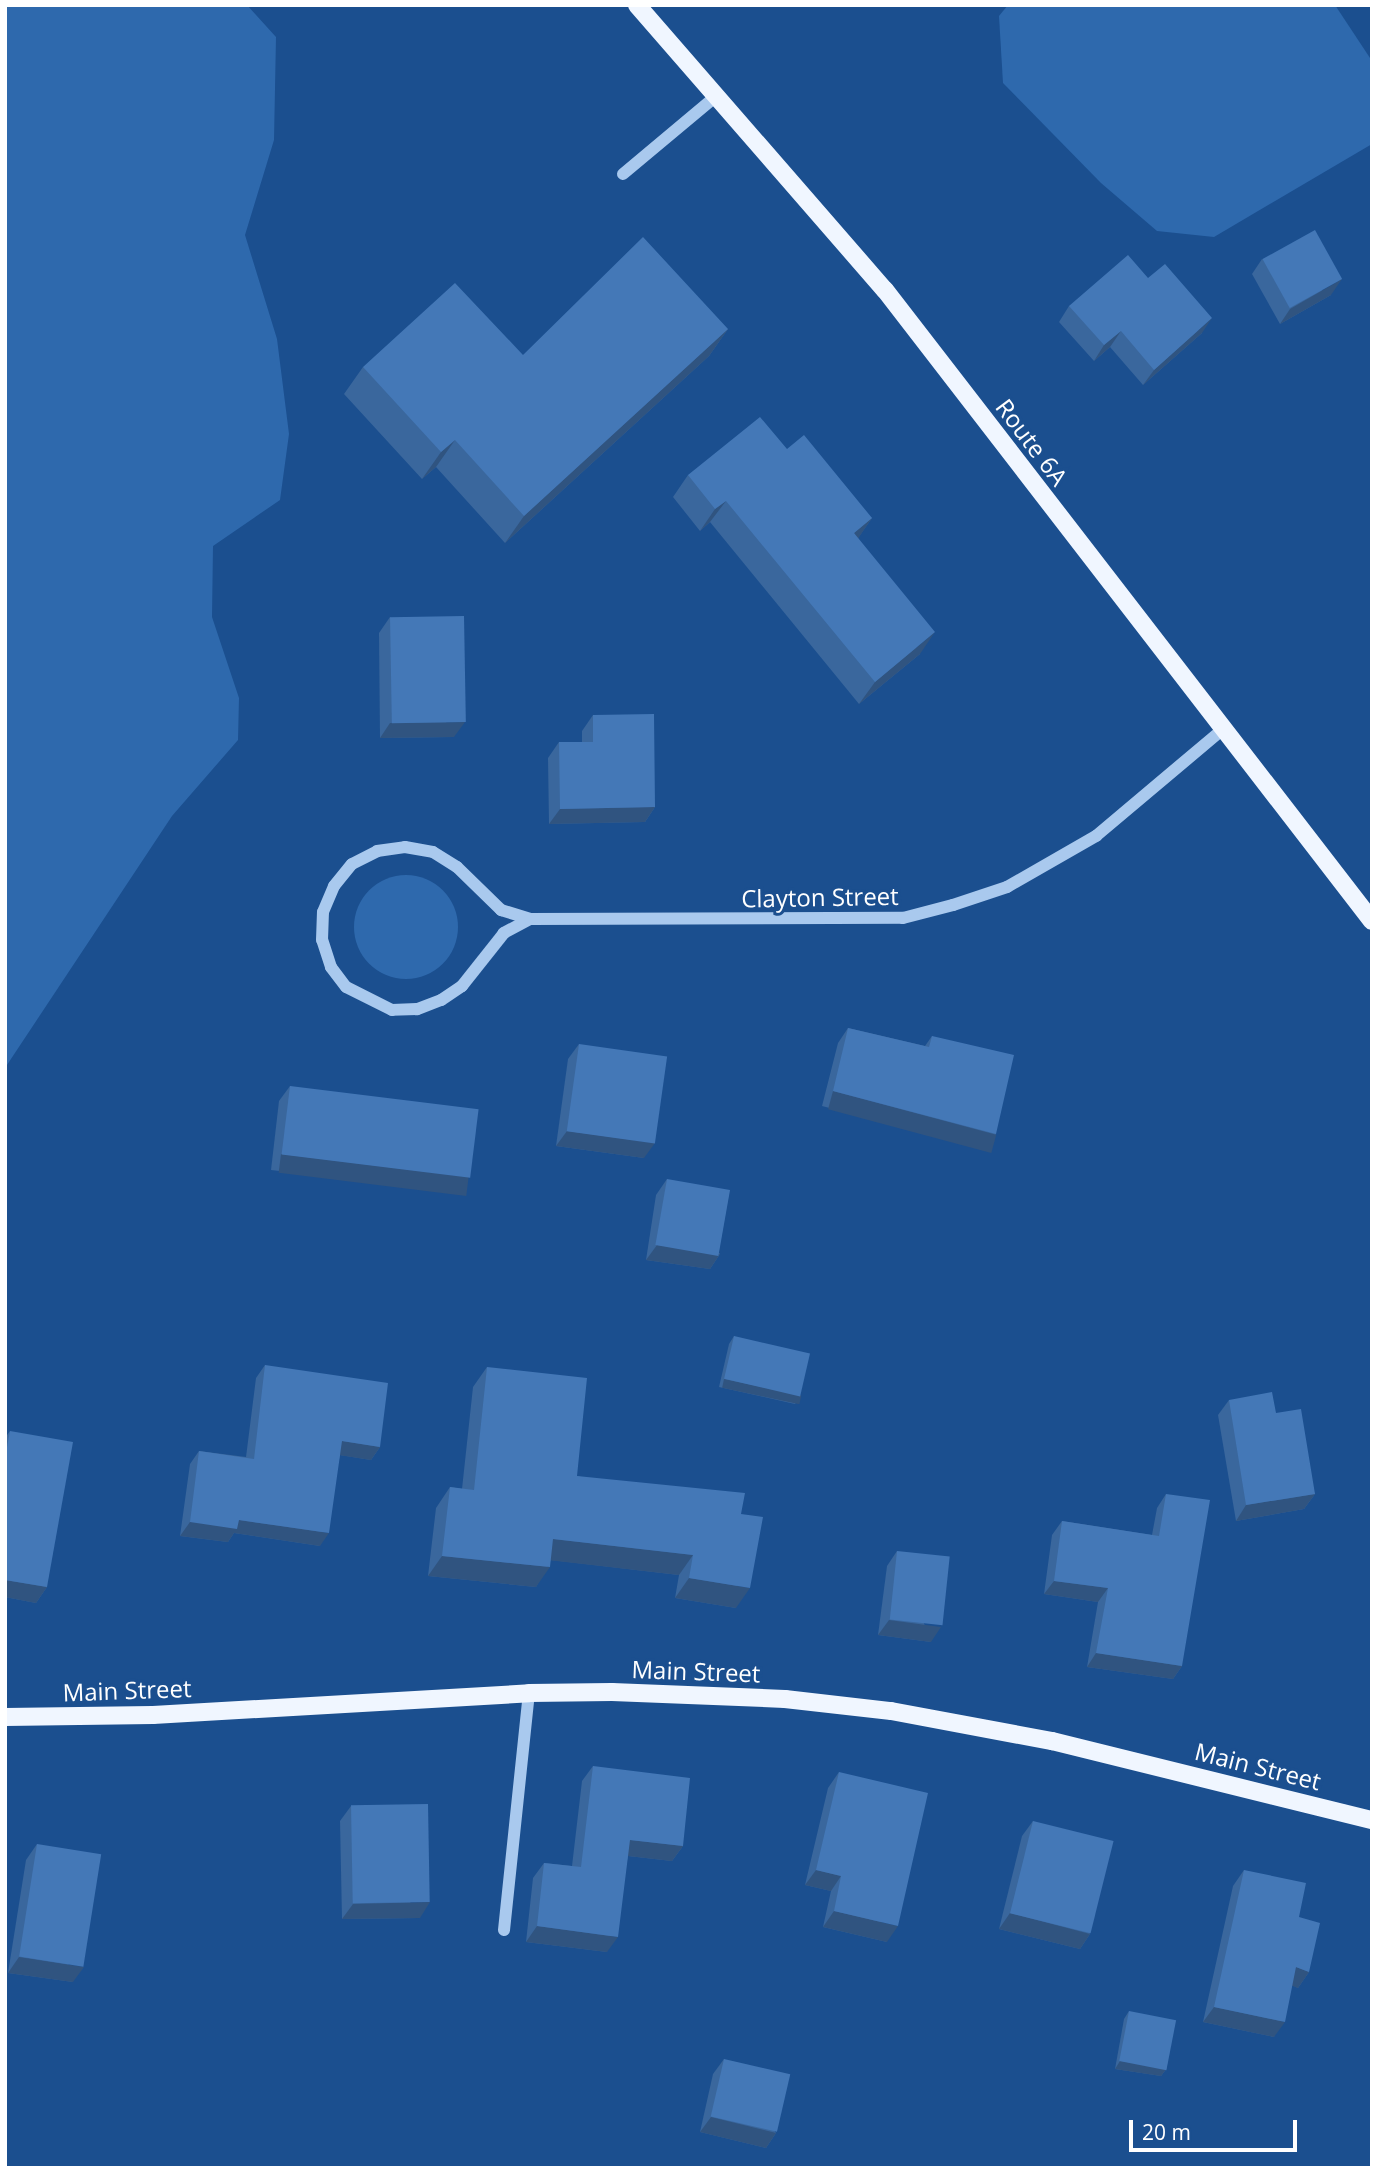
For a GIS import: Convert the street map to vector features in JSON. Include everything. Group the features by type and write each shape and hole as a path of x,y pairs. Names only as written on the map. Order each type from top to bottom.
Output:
{"main road":[{"name":"Route 6A","path":"637,5 714,98 885,290 1372,921"},
{"name":"Main Street","path":"5,1717 153,1715 529,1693 612,1692 772,1698 891,1711 1052,1741 1372,1819"}],"street":[{"path":"623,174 714,98"},
{"name":"Clayton Street","path":"530,919 504,933 462,986 441,1000 417,1009 392,1010 346,987 331,967 322,940 323,912 334,886 352,864 377,851 405,847 433,852 457,867 501,910 530,919 903,918 1007,887 1096,836 1189,761 1222,730"},
{"path":"504,1930 529,1693"}],"shaded area":[{"path":"5,5 247,5 276,37 274,140 245,235 277,339 289,434 280,500 213,546 212,617 239,698 238,740 172,816 5,1068"},
{"path":"1008,5 1335,5 1372,61 1372,144 1214,237 1157,231 1101,183 1003,83 999,16"},
{"path":"406,875 426,879 443,890 454,907 458,927 454,947 443,964 426,975 406,979 386,975 369,964 358,947 354,927 358,907 369,890 386,879"}],"building":[{"path":"1315,230 1342,279 1290,308 1263,259"},
{"path":"643,237 728,329 524,516 455,440 441,452 363,367 455,283 523,355"},
{"path":"1128,255 1148,278 1165,264 1212,318 1154,370 1121,331 1104,345 1069,306"},
{"path":"760,417 787,449 804,435 872,518 854,533 935,632 875,682 726,501 715,509 688,475"},
{"path":"464,616 466,722 392,723 390,617"},
{"path":"654,714 655,807 560,809 559,742 593,742 593,715"},
{"path":"848,1028 929,1047 932,1036 1014,1055 996,1134 833,1091"},
{"path":"579,1044 667,1056 655,1144 567,1131"},
{"path":"290,1086 479,1109 470,1178 282,1154"},
{"path":"667,1179 730,1190 718,1256 655,1245"},
{"path":"734,1336 810,1354 800,1396 724,1379"},
{"path":"265,1365 388,1383 380,1447 342,1441 329,1533 239,1520 237,1529 190,1522 199,1451 254,1459"},
{"path":"487,1367 587,1378 577,1476 745,1493 741,1514 763,1517 750,1588 689,1578 693,1555 553,1539 550,1567 442,1556 450,1487 474,1490"},
{"path":"1272,1392 1276,1413 1301,1409 1315,1494 1246,1505 1229,1400"},
{"path":"10,1431 73,1442 47,1587 5,1580 5,1458"},
{"path":"1166,1494 1210,1500 1182,1666 1096,1653 1108,1588 1054,1581 1062,1521 1159,1536"},
{"path":"897,1551 950,1557 942,1625 890,1620"},
{"path":"593,1766 690,1778 683,1846 630,1840 618,1937 537,1926 544,1863 581,1867"},
{"path":"839,1772 928,1793 898,1926 834,1911 841,1876 816,1870"},
{"path":"428,1804 430,1902 353,1903 351,1805"},
{"path":"1033,1821 1114,1841 1091,1933 1010,1913"},
{"path":"37,1844 101,1854 83,1967 19,1957"},
{"path":"1244,1870 1306,1883 1299,1917 1320,1923 1309,1972 1296,1967 1285,2022 1214,2007"},
{"path":"1129,2011 1176,2020 1166,2070 1119,2061"},
{"path":"724,2059 790,2074 777,2132 711,2116"}]}
